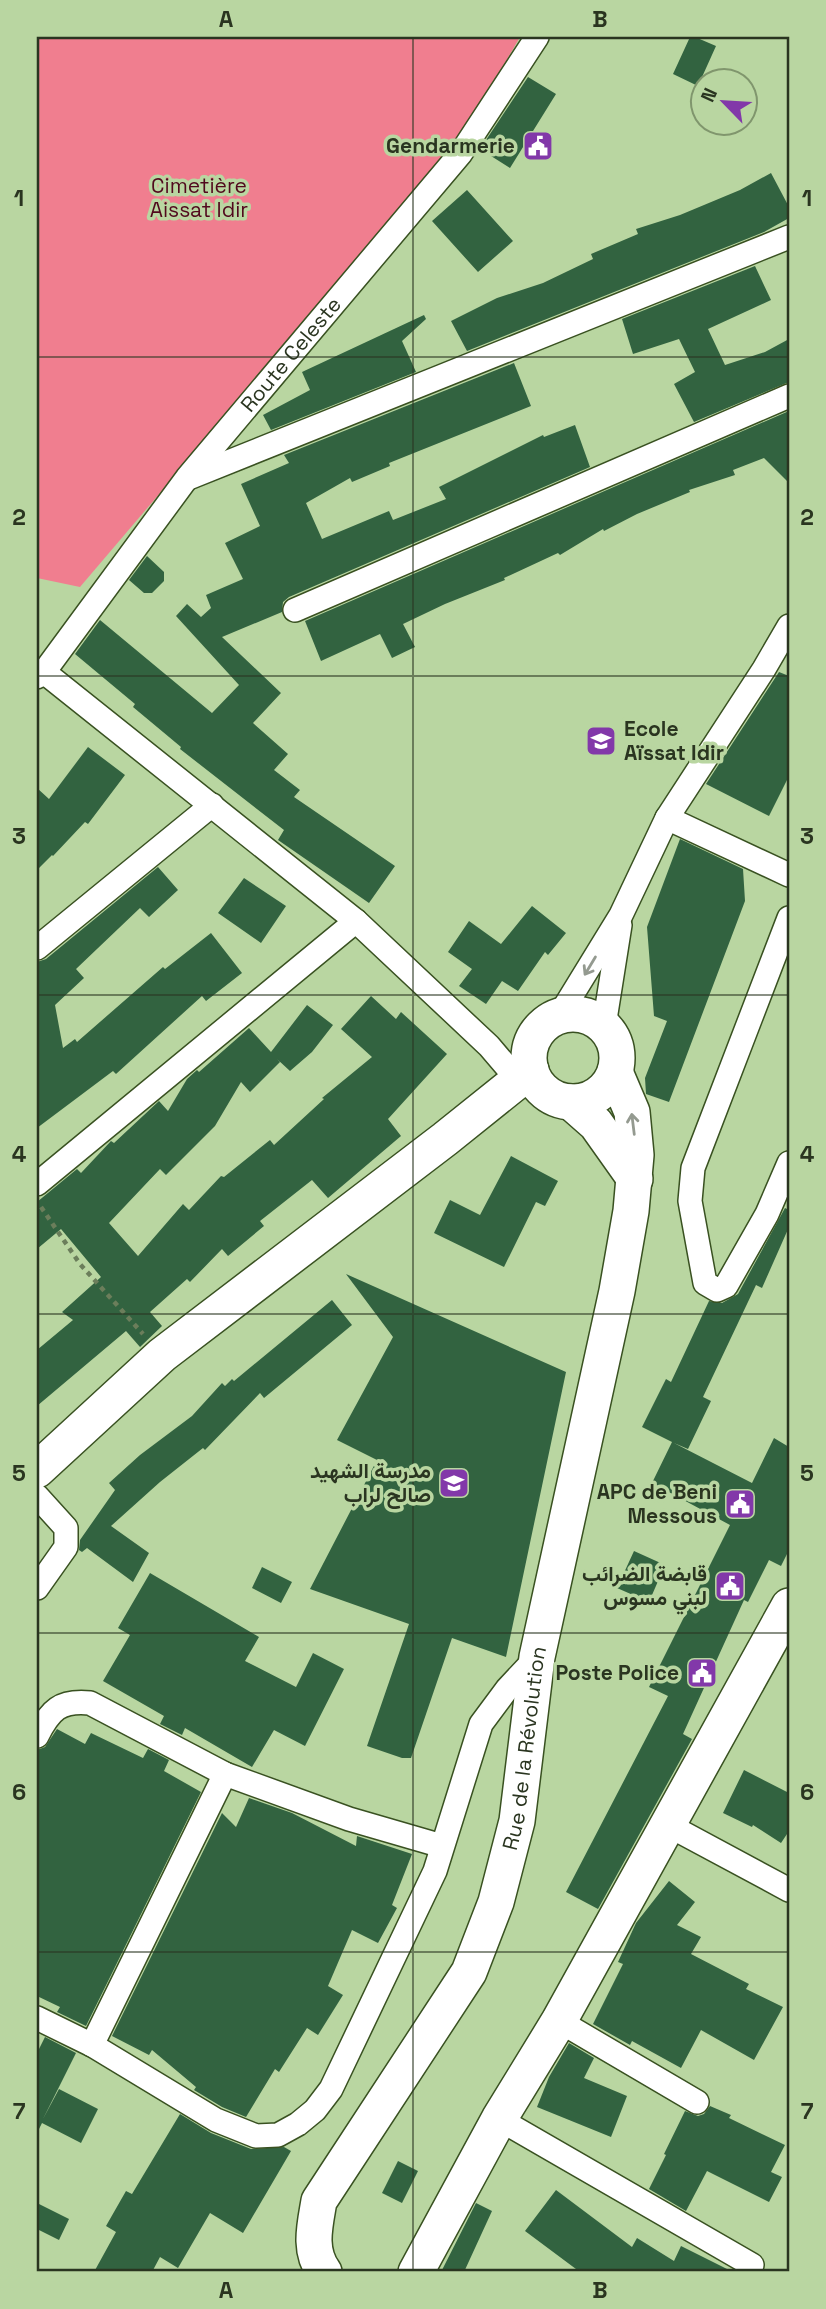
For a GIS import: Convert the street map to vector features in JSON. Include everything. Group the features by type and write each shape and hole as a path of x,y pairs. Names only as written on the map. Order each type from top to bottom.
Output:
{"main road":[{"path":"37,1470 162,1355 525,1075 537,1033 547,1023 559,1016 583,1015 604,1026 614,1039 618,1055 615,1072 606,1088 590,1099 571,1102 557,1099 525,1075"},
{"name":"Rue de la Révolution","path":"324,2272 319,2266 313,2239 319,2201 469,1972 496,1902 517,1821 537,1657 632,1211 636,1155 632,1112 615,1072"},
{"path":"571,1102 596,1124 635,1179"},
{"path":"416,2272 499,2119 559,2021 787,1614"}],"street":[{"name":"Route Celeste","path":"40,674 187,478 461,153 537,37"},
{"path":"187,478 789,237"},
{"path":"295,610 789,396"},
{"path":"559,1016 621,915 667,818 789,626"},
{"path":"40,674 212,805 356,921 489,1046 525,1075"},
{"path":"37,948 212,805"},
{"path":"667,818 789,875"},
{"path":"604,1026 621,915"},
{"path":"789,918 693,1168 690,1201 705,1283 717,1290 726,1286 767,1214 789,1163"},
{"path":"37,1184 356,921"},
{"path":"37,1496 65,1528 66,1547 37,1588"},
{"path":"37,2018 92,2045 216,2120 256,2137 278,2135 298,2124 315,2110 331,2089 435,1871 481,1724 507,1689 537,1657"},
{"path":"37,1736 55,1709 66,1703 90,1703 225,1774 349,1819 442,1846"},
{"path":"92,2045 225,1774"},
{"path":"668,1825 789,1889"},
{"path":"559,2021 697,2102"},
{"path":"499,2119 752,2264"}],"path":[{"path":"37,1201 80,1264 162,1355"}],"green space":[{"name":"Cimetière Aissat Idir","path":"37,37 520,37 460,141 80,587 37,578"}],"building":[{"path":"690,37 716,46 707,66 690,66 690,82 673,74"},
{"path":"528,77 556,94 510,168 480,149"},
{"path":"771,173 789,207 789,218 764,232 467,351 451,321 497,298 543,283 593,259 591,254 638,234 636,229 680,215 740,190"},
{"path":"467,190 513,241 478,272 432,221"},
{"path":"755,266 771,300 708,329 725,365 765,352 789,339 789,382 694,422 674,384 695,372 679,339 633,354 622,319"},
{"path":"424,315 426,319 402,341 416,372 271,430 263,415 310,390 302,372"},
{"path":"514,363 531,406 389,463 390,466 352,482 350,478 306,503 322,539 389,511 393,520 446,499 439,487 543,435 544,437 575,425 590,467 289,597 283,602 282,612 222,637 281,693 253,723 288,754 274,770 300,790 294,797 395,866 369,903 278,840 284,830 180,749 181,747 133,707 135,704 75,654 100,620 212,713 239,685 176,616 187,604 201,617 211,608 206,595 243,579 225,543 260,526 241,484 289,463 284,455"},
{"path":"789,411 789,483 764,458 733,470 735,475 689,490 690,492 604,531 603,529 560,555 558,553 504,578 505,580 403,624 415,647 392,658 380,634 321,661 305,621"},
{"path":"147,556 164,572 164,581 152,593 144,593 129,580"},
{"path":"779,672 789,676 789,776 769,816 706,784"},
{"path":"88,747 125,775 88,824 85,822 37,870 37,788 49,799"},
{"path":"680,839 743,869 745,901 669,1102 646,1094 645,1078 667,1021 654,1016 647,927"},
{"path":"158,867 178,890 149,917 140,908 76,969 84,978 55,1005 63,1048 75,1039 77,1042 163,967 165,969 211,933 242,973 206,1001 202,996 116,1074 113,1071 37,1128 37,962 46,959"},
{"path":"244,878 286,906 261,943 218,913"},
{"path":"532,906 566,933 548,955 545,952 518,991 502,981 486,1004 459,986 472,969 448,952 469,921 501,944"},
{"path":"371,996 396,1019 401,1012 447,1054 388,1119 401,1136 328,1198 312,1180 260,1221 264,1226 228,1256 222,1249 190,1282 187,1279 150,1312 162,1326 140,1347 126,1331 37,1406 37,1350 73,1320 62,1312 101,1277 61,1229 37,1249 37,1202 77,1169 81,1173 111,1141 114,1143 159,1101 168,1111 187,1079 197,1070 199,1072 249,1028 271,1052 307,1005 333,1025 312,1052 290,1071 277,1059 280,1062 250,1092 241,1082 215,1126 166,1175 160,1169 109,1223 138,1256 183,1204 189,1210 221,1176 224,1177 270,1140 274,1145 324,1099 322,1098 372,1057 341,1029"},
{"path":"511,1156 558,1181 545,1206 536,1202 504,1267 434,1233 450,1200 480,1215"},
{"path":"785,1208 789,1210 789,1227 762,1288 756,1285 703,1397 711,1401 688,1449 674,1443 752,1483 774,1438 789,1447 789,1550 781,1566 769,1560 748,1602 744,1600 683,1734 692,1739 598,1909 566,1892 668,1696 649,1687 730,1525 652,1483 672,1442 642,1427 666,1379 671,1382 709,1301 722,1303 738,1294"},
{"name":"مدرسة الشهيد صالح لراب","path":"346,1274 566,1372 506,1657 452,1638 411,1758 402,1758 367,1746 409,1624 310,1589 377,1460 337,1440 393,1337"},
{"path":"332,1300 352,1325 264,1398 260,1393 205,1450 203,1448 160,1482 111,1526 149,1553 133,1582 87,1548 82,1552 79,1550 80,1540 115,1490 109,1483 140,1455 192,1416 222,1383 225,1386 232,1379 234,1381"},
{"path":"634,1551 665,1565 649,1602 617,1588"},
{"path":"262,1567 292,1582 281,1603 252,1588"},
{"path":"150,1573 259,1637 245,1661 296,1687 313,1653 344,1669 305,1746 274,1730 252,1767 185,1728 182,1735 160,1724 164,1716 103,1681 130,1635 118,1628"},
{"path":"57,1729 85,1744 91,1733 143,1758 148,1749 169,1760 164,1771 201,1792 86,2026 57,2012 60,2007 37,1996 37,1750 45,1747"},
{"path":"744,1770 789,1793 789,1831 781,1843 753,1825 752,1827 723,1813"},
{"path":"249,1798 292,1813 356,1846 357,1836 412,1854 392,1905 397,1908 378,1943 352,1930 328,1986 343,1995 318,2035 307,2028 279,2072 275,2069 246,2117 222,2107 194,2090 196,2087 152,2050 149,2055 112,2036 222,1813 236,1827"},
{"path":"669,1881 695,1902 677,1925 701,1937 691,1954 749,1984 746,1989 783,2007 754,2060 701,2030 681,2068 632,2041 630,2045 593,2024 623,1964 618,1962 636,1923"},
{"path":"45,2037 76,2053 43,2119 59,2089 98,2109 81,2143 42,2123 37,2133 37,2053"},
{"path":"569,2043 594,2058 584,2078 627,2096 611,2137 537,2107 549,2077"},
{"path":"710,2106 785,2145 771,2172 782,2177 769,2202 707,2171 686,2211 649,2189 685,2111 698,2116 704,2114"},
{"path":"180,2114 211,2133 251,2149 284,2147 291,2151 243,2233 210,2213 178,2268 160,2257 152,2272 94,2272 116,2232 106,2226 126,2191 132,2194"},
{"path":"398,2161 418,2171 402,2203 382,2193"},
{"path":"556,2190 632,2247 637,2238 674,2261 681,2246 733,2272 580,2272 525,2231"},
{"path":"37,2203 69,2219 59,2240 37,2229"},
{"path":"476,2203 492,2211 464,2272 441,2272"}],"place":[{"name":"Gendarmerie","path":"538,146"},
{"name":"Ecole Aïssat Idir","path":"601,741"},
{"name":"مدرسة الشهيد صالح لراب","path":"454,1483"},
{"name":"APC de Beni Messous","path":"740,1504"},
{"name":"قابضة الضرائب لبني مسوس","path":"730,1586"},
{"name":"Poste Police","path":"702,1673"}]}
